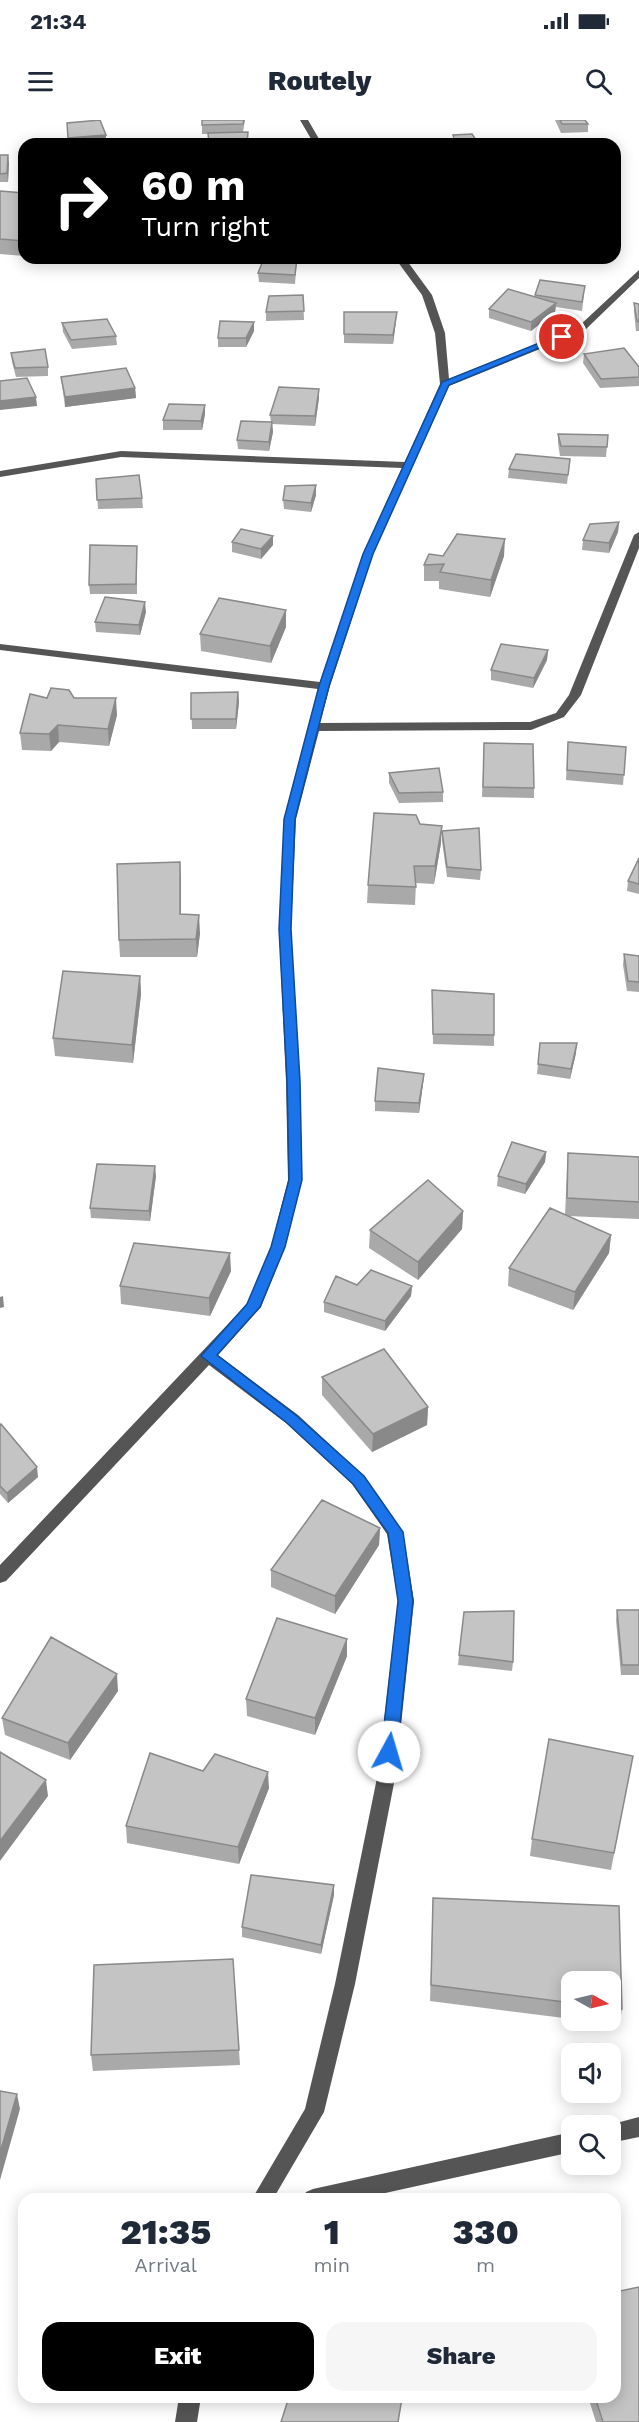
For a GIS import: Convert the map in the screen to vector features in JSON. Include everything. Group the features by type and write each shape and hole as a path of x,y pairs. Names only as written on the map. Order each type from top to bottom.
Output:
{"street":[{"path":"304,120 314,138"},
{"path":"0,1576 253,1307 278,1247 295,1180 293,1081 285,929 290,819 324,686 368,554 445,384 440,333 427,295 404,264"},
{"path":"445,384 581,329 639,273"},
{"path":"0,474 121,453 408,465"},
{"path":"314,727 531,726 560,716 574,695 639,535"},
{"path":"0,647 324,686"},
{"path":"208,1356 292,1419 358,1480 395,1532 406,1601 387,1773 345,1984 314,2112 266,2193"},
{"path":"621,2131 639,2127"},
{"path":"340,2193 561,2144"},
{"path":"186,2422 189,2403"}],"building":[{"path":"100,120 106,135 68,138 67,123"},
{"path":"202,120 244,120 243,124 202,125"},
{"path":"560,120 585,120 588,124 562,124"},
{"path":"248,132 248,138 208,138 208,133"},
{"path":"472,134 475,138 454,138 453,135"},
{"path":"0,155 8,155 7,173 0,174"},
{"path":"0,191 18,192 18,240 0,239"},
{"path":"262,264 296,264 295,275 258,273"},
{"path":"540,280 585,286 582,302 535,295"},
{"path":"508,289 556,303 531,322 489,309"},
{"path":"303,295 304,311 266,312 269,296"},
{"path":"634,303 639,304 639,322 637,321"},
{"path":"344,312 397,312 393,335 344,334"},
{"path":"107,319 116,336 71,340 62,323"},
{"path":"220,321 254,322 246,338 218,338"},
{"path":"624,348 639,367 639,377 601,379 584,354"},
{"path":"45,349 48,367 15,368 11,353"},
{"path":"126,368 135,388 65,397 61,377"},
{"path":"27,378 36,397 0,401 0,381"},
{"path":"279,387 319,389 315,416 270,415"},
{"path":"169,404 205,405 201,421 163,420"},
{"path":"241,421 272,422 269,442 237,440"},
{"path":"558,434 608,435 607,447 561,446"},
{"path":"516,454 570,459 568,475 509,469"},
{"path":"139,475 142,498 97,500 96,479"},
{"path":"316,485 311,503 283,500 285,486"},
{"path":"619,522 609,543 583,540 590,524"},
{"path":"241,529 273,536 261,549 232,542"},
{"path":"457,534 505,539 491,580 440,572 444,564 424,565 429,554 443,556"},
{"path":"90,545 137,546 136,584 89,585"},
{"path":"105,597 145,602 139,625 95,622"},
{"path":"219,598 286,610 270,646 200,634"},
{"path":"501,644 548,650 534,678 491,670"},
{"path":"51,688 69,690 74,698 116,698 108,729 58,725 49,734 20,733 30,694 47,698"},
{"path":"238,692 236,719 191,719 191,693"},
{"path":"568,742 626,747 624,775 567,770"},
{"path":"484,743 533,744 534,788 483,787"},
{"path":"439,768 443,792 399,793 389,773"},
{"path":"374,813 416,815 420,824 442,826 435,866 414,866 416,887 368,885"},
{"path":"479,828 481,870 447,867 442,831"},
{"path":"639,858 639,884 628,881"},
{"path":"180,862 180,914 199,915 196,939 119,940 117,864"},
{"path":"624,954 639,956 639,982 628,981"},
{"path":"63,971 140,976 132,1045 53,1038"},
{"path":"432,990 494,994 494,1035 433,1034"},
{"path":"540,1043 577,1043 571,1069 538,1064"},
{"path":"378,1068 424,1074 419,1103 375,1101"},
{"path":"512,1142 546,1152 526,1184 498,1176"},
{"path":"568,1153 639,1157 639,1202 567,1198"},
{"path":"97,1164 155,1166 149,1211 90,1208"},
{"path":"428,1180 463,1211 418,1262 370,1230"},
{"path":"550,1208 611,1235 575,1292 509,1268"},
{"path":"134,1243 230,1253 209,1298 120,1286"},
{"path":"371,1270 412,1286 385,1321 324,1302 336,1276 357,1285"},
{"path":"384,1349 428,1407 373,1434 322,1377"},
{"path":"1,1424 37,1467 7,1493 0,1486"},
{"path":"322,1500 380,1528 335,1596 271,1570"},
{"path":"617,1610 639,1610 639,1665 622,1665"},
{"path":"514,1611 513,1662 459,1655 464,1612"},
{"path":"277,1618 347,1639 315,1718 246,1699"},
{"path":"51,1637 117,1674 68,1743 2,1718"},
{"path":"549,1739 633,1756 614,1853 532,1839"},
{"path":"0,1752 46,1780 0,1841"},
{"path":"150,1753 203,1771 215,1754 268,1772 238,1847 126,1826"},
{"path":"251,1875 334,1885 321,1945 242,1927"},
{"path":"433,1898 619,1906 621,1971 561,1971 561,2002 431,1985"},
{"path":"233,1959 239,2050 91,2055 94,1965"},
{"path":"0,2091 17,2094 0,2153"},
{"path":"639,2287 639,2422 603,2422 597,2403 621,2403 621,2291"},
{"path":"287,2403 401,2403 398,2422 281,2422"}],"route":[{"path":"389,1752 406,1601 395,1532 358,1480 292,1419 208,1356 253,1307 278,1247 295,1180 293,1081 285,929 290,819 324,686 368,554 445,384 562,337"}]}
